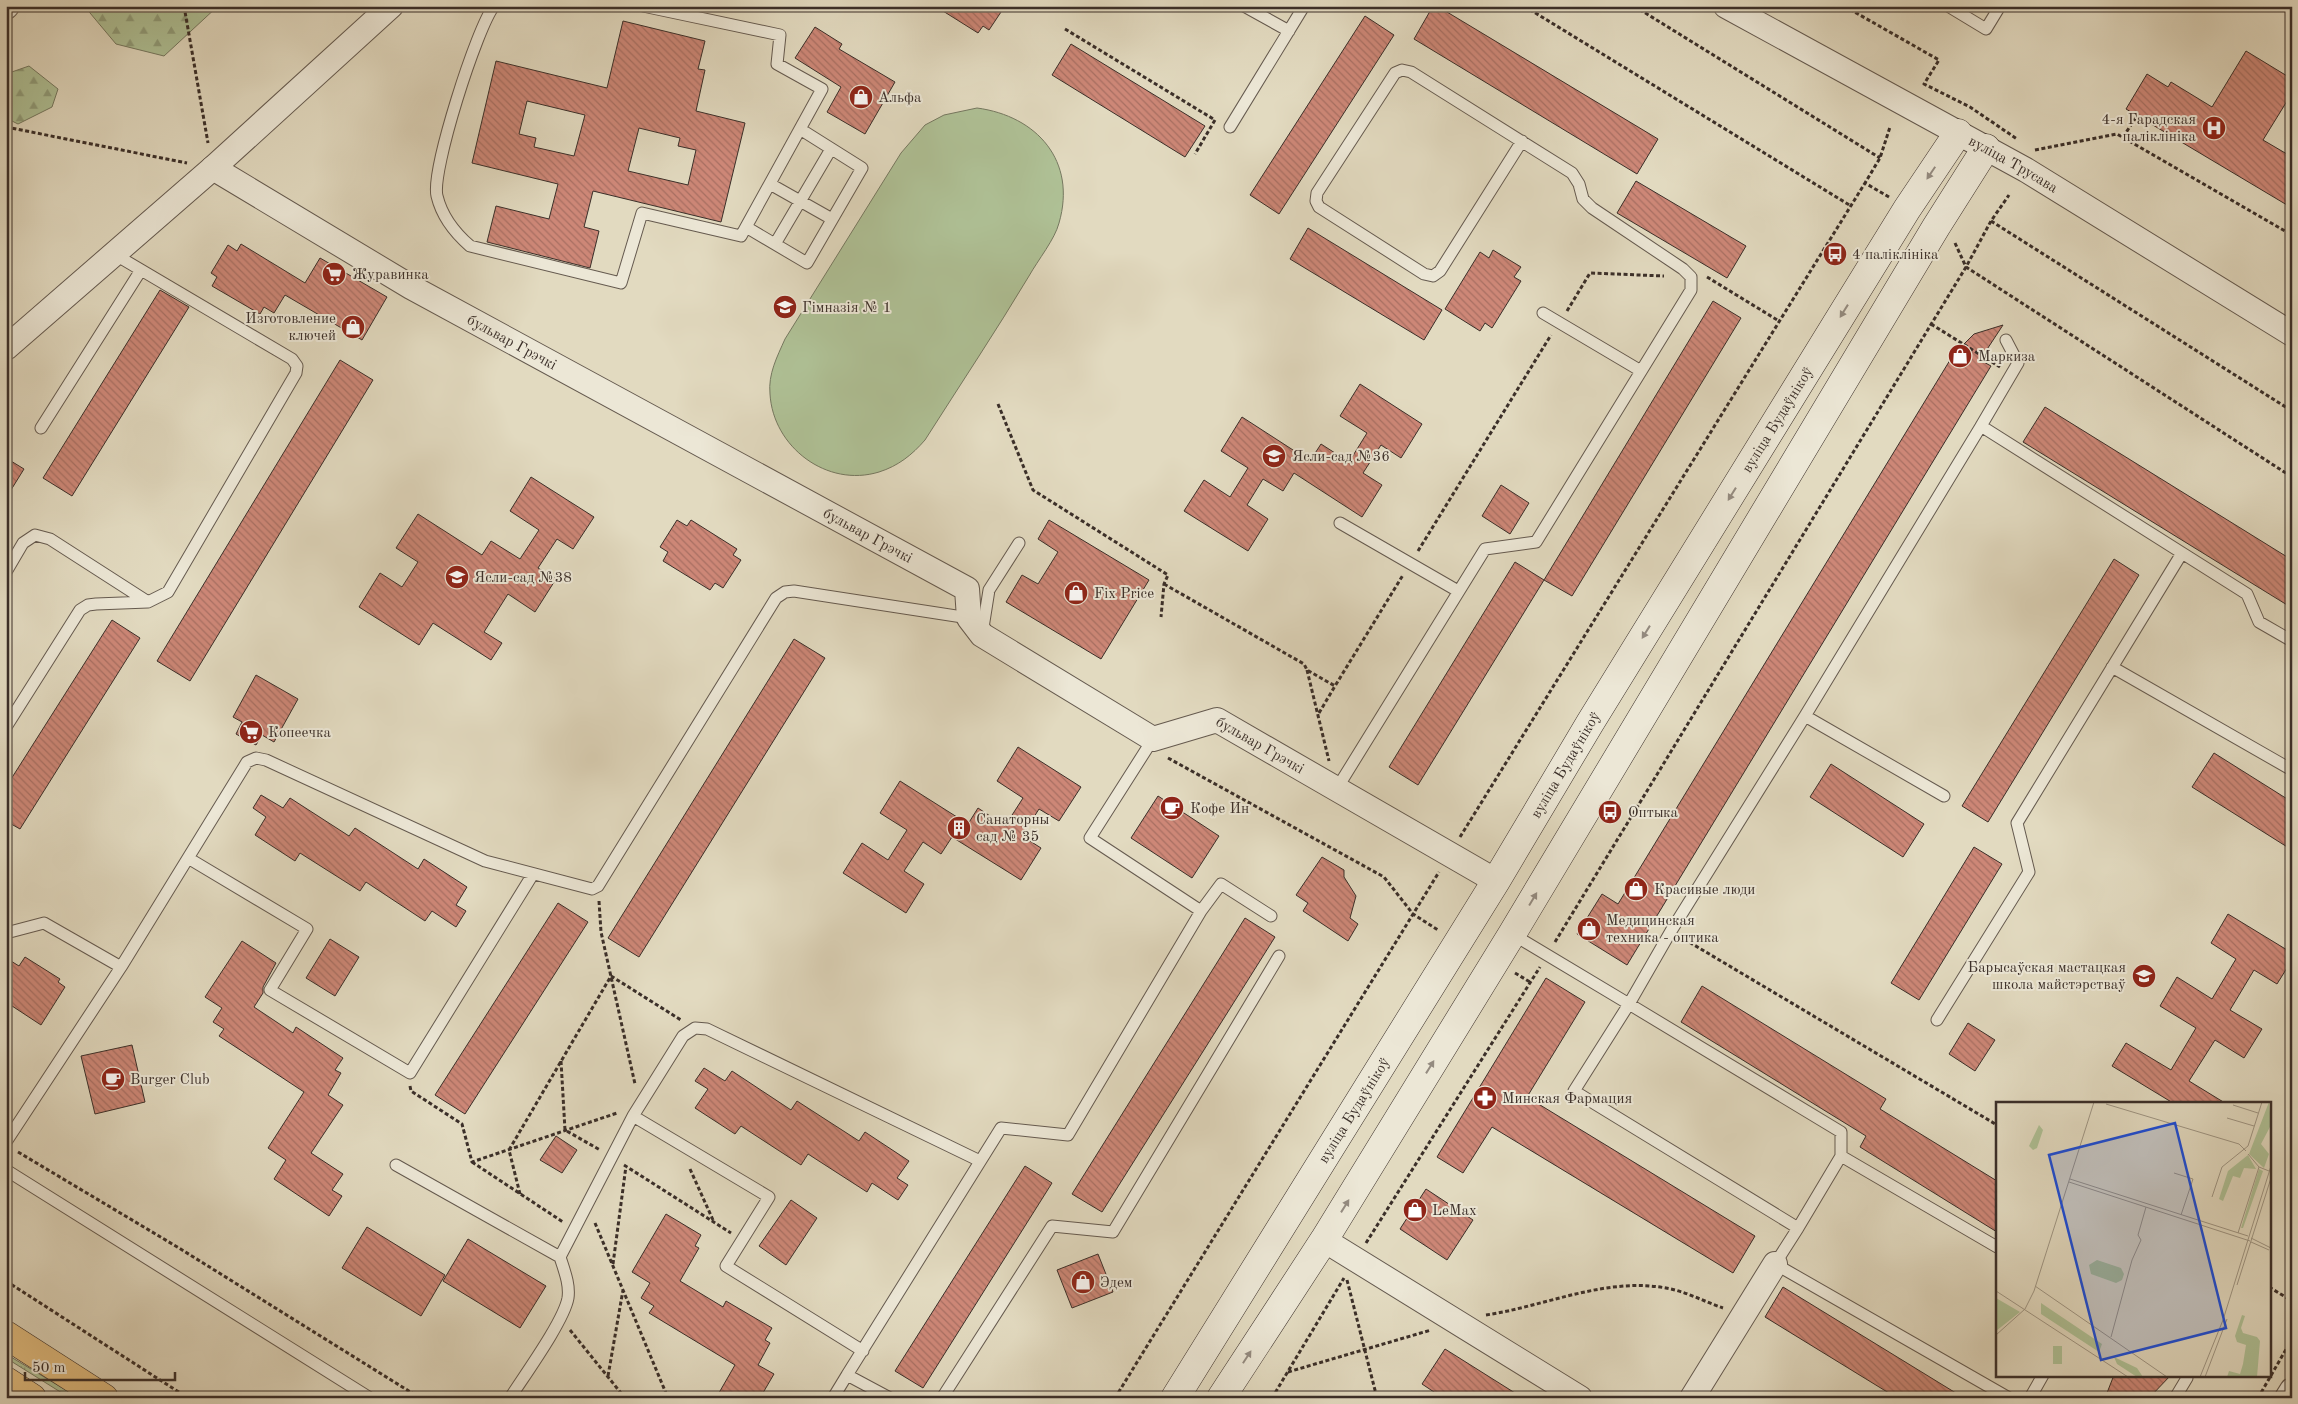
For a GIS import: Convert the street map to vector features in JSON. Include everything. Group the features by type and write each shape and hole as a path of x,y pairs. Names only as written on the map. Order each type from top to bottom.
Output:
{"main road":[{"path":"6,1335 104,1398"},
{"path":"6,1381 32,1398"}],"street":[{"path":"6,348 212,168 391,6"},
{"name":"вуліца Трусава","path":"1731,8 2026,170 2292,334"},
{"name":"вуліца Будаўнікоў","path":"1175,1398 1496,881 1590,723 1907,209 1958,133"},
{"path":"1221,1398 1324,1240 1512,934 1931,235 1986,148"},
{"name":"бульвар Грэчкі","path":"212,168 411,287 967,589 975,627"},
{"path":"975,627 1151,743"},
{"name":"бульвар Грэчкі","path":"1151,743 1217,720 1496,881"},
{"path":"1590,723 1625,744"},
{"path":"1287,1218 1580,1398"},
{"path":"1692,1398 1775,1264"},
{"path":"2287,1398 2292,1390"}],"lane":[{"path":"494,6 489,13 476,46 445,138 436,195 452,230 470,246 621,283 642,213 741,236 822,89 777,64 780,35 643,6"},
{"path":"1244,6 1289,31"},
{"path":"1230,127 1304,6"},
{"path":"1948,6 1986,29 2000,6"},
{"path":"1336,790 1485,549 1536,542 1640,371 1692,290 1691,277 1684,269 1592,208 1583,199 1579,184 1572,173 1522,141 1410,72 1402,70 1395,72 1317,193 1316,201 1319,207 1424,274 1433,276 1440,271 1522,141"},
{"path":"746,227 807,263 862,168 800,130"},
{"path":"775,244 831,148"},
{"path":"770,184 832,219"},
{"path":"6,726 80,610 88,605 148,602 168,592 296,373 297,366 292,359 114,254"},
{"path":"41,428 141,270"},
{"path":"1543,313 1640,371"},
{"path":"1798,1228 1574,1091 1805,716 2018,363 2006,340"},
{"path":"1981,426 2247,594 2259,622 2292,641"},
{"path":"1340,523 1458,591"},
{"path":"6,572 24,544 35,535 50,539 148,602"},
{"path":"10,1146 247,762 256,758 266,760 485,861 584,889 592,889 598,886 776,598 784,592 794,591 975,627 989,590 1019,543"},
{"path":"1937,1020 2029,872 2017,823 2182,553"},
{"path":"2112,667 2292,770"},
{"path":"1805,716 1944,796"},
{"path":"1151,743 1090,838 1201,911"},
{"path":"188,858 307,929 270,990 410,1073 533,874"},
{"path":"833,1398 1001,1128 1068,1135 1201,911 1221,884 1271,916"},
{"path":"6,933 44,923 121,967"},
{"path":"1512,934 1841,1132 1841,1156 1775,1264 2009,1398"},
{"path":"942,1398 1052,1226 1113,1232 1278,956"},
{"path":"560,1257 633,1116 684,1036 695,1028 707,1029 980,1161"},
{"path":"633,1116 769,1197 726,1266 862,1351"},
{"path":"1841,1156 1996,1246"},
{"path":"396,1164 560,1257 567,1277 568,1298 560,1318 510,1398"},
{"path":"6,1170 370,1398"},
{"path":"847,1375 890,1398"},
{"path":"2030,1398 2042,1376"},
{"path":"2175,1398 2187,1378"}],"path":[{"path":"6,127 212,168 184,6"},
{"path":"1524,6 1851,206"},
{"path":"1634,6 1880,158"},
{"path":"1844,6 1939,60 1924,84 1970,107 2021,141"},
{"path":"1065,29 1215,120 1195,154"},
{"path":"2123,137 2137,116"},
{"path":"1115,1398 1450,853 1866,183 1880,158 1890,126"},
{"path":"2028,146 2036,151 2117,134 2292,235"},
{"path":"1866,183 1890,198"},
{"path":"1356,1259 1547,955 1966,267 1991,221 2009,195"},
{"path":"1991,221 2292,411"},
{"path":"1952,238 1966,267 2292,477"},
{"path":"1318,713 1590,273 1691,277 1697,272 1779,321"},
{"path":"1931,324 2001,368"},
{"path":"998,404 1033,490 1168,575 1164,584 1161,617"},
{"path":"1164,584 1304,664 1331,767"},
{"path":"1307,670 1335,686"},
{"path":"1151,743 1384,877 1413,914 1439,930"},
{"path":"472,1162 640,1105 601,932 598,886"},
{"path":"600,906 605,898"},
{"path":"1671,931 1996,1124"},
{"path":"1514,973 1530,982"},
{"path":"611,976 695,1028"},
{"path":"520,1194 509,1150 611,976"},
{"path":"561,1060 565,1130"},
{"path":"410,1073 411,1091 462,1124 472,1162 574,1229"},
{"path":"565,1130 612,1157 742,1240"},
{"path":"679,1143 714,1222"},
{"path":"10,1146 179,1248 420,1398"},
{"path":"613,1265 627,1158"},
{"path":"587,1204 668,1398"},
{"path":"1272,1398 1346,1274 1377,1398"},
{"path":"6,1281 188,1398"},
{"path":"1288,1372 1443,1327 1453,1319 1510,1311 1611,1286 1666,1288 1744,1316"},
{"path":"608,1376 623,1289"},
{"path":"2270,1289 2292,1301"},
{"path":"560,1318 625,1398"},
{"path":"2258,1398 2292,1339"}],"green space":[{"path":"218,6 164,56 116,44 85,7"},
{"path":"29,66 58,89 52,107 18,124 6,118 6,74"},
{"path":"977,108 998,113 1018,121 1034,132 1047,145 1057,161 1062,180 1063,201 1057,229 991,338 925,440 910,455 886,470 879,472 860,475 840,474 822,468 806,459 792,446 781,431 773,413 770,380 779,352 785,339 901,153 925,125 944,115"},
{"path":"6,1354 79,1398 70,1398 6,1358"}],"building":[{"path":"935,6 1005,6 989,30 983,26 978,33"},
{"path":"1433,6 1437,6 1658,139 1637,174 1414,39"},
{"path":"1365,16 1394,35 1279,214 1250,195"},
{"path":"623,21 705,41 698,69 705,70 696,111 745,123 721,222 593,191 584,227 599,231 590,268 487,242 496,206 549,219 558,184 472,163 496,61 607,88","holes":["527,101 585,115 574,156 534,147 536,138 519,134","639,128 680,138 678,146 696,150 688,185 628,171"]},
{"path":"815,27 842,44 839,49 895,82 865,134 827,112 841,87 795,58"},
{"path":"1071,44 1205,126 1185,157 1052,75"},
{"name":"4-я Гарадская паліклініка","path":"2246,51 2292,79 2292,93 2263,140 2292,157 2292,208 2126,109 2147,74 2168,87 2171,82 2212,107"},
{"path":"1636,181 1746,246 1727,278 1617,213"},
{"path":"1308,228 1442,310 1424,340 1290,259"},
{"path":"241,244 305,283 320,258 387,297 362,340 285,295 274,313 264,307 260,314 212,286 217,277 211,273 228,245 237,251"},
{"path":"1493,250 1521,267 1514,277 1521,281 1492,328 1485,323 1480,331 1445,309 1480,252 1489,258"},
{"path":"160,290 189,307 72,496 43,478"},
{"path":"1713,301 1741,318 1572,596 1544,580"},
{"path":"2003,325 1980,360 1991,366 1627,965 1577,934 1602,894 1618,904 1958,347 1960,348 1974,334"},
{"path":"340,360 373,380 190,681 157,661"},
{"path":"1360,384 1422,424 1401,458 1381,445 1363,473 1382,485 1362,517 1294,473 1283,491 1263,479 1247,505 1268,519 1248,551 1184,511 1204,480 1230,497 1248,468 1221,451 1242,417 1310,461 1321,444 1349,462 1367,433 1340,416"},
{"path":"2045,407 2292,560 2292,608 2023,442"},
{"path":"6,458 24,469 6,498"},
{"path":"531,477 594,517 573,549 557,539 538,568 556,579 535,612 508,594 484,632 502,643 491,660 433,623 419,645 359,607 380,573 402,587 418,562 396,548 418,514 482,555 491,541 520,559 539,530 510,511"},
{"path":"1501,485 1529,503 1510,534 1482,516"},
{"path":"677,520 687,526 691,520 737,549 733,555 741,560 723,588 715,583 710,590 663,561 668,552 660,547"},
{"name":"Fix Price","path":"1049,520 1149,580 1101,659 1006,602 1022,575 1038,584 1058,552 1038,539"},
{"path":"2114,559 2139,575 1988,822 1962,806"},
{"path":"1515,562 1544,580 1418,785 1389,767"},
{"path":"112,620 140,638 20,829 6,821 6,787"},
{"path":"794,639 825,658 639,957 608,938"},
{"path":"256,675 298,699 274,742 262,735 256,745 236,734 242,722 233,717"},
{"name":"Санаторны сад № 35","path":"1018,747 1081,787 1059,821 1039,809 1022,836 1041,848 1021,880 952,837 941,854 923,842 904,871 924,884 906,913 843,873 862,843 888,860 907,830 880,813 900,781 968,824 978,808 1005,826 1023,798 997,781"},
{"path":"2214,753 2292,802 2292,850 2192,787"},
{"path":"1831,764 1924,824 1903,857 1810,797"},
{"path":"261,795 283,808 290,798 349,836 355,828 418,869 424,859 467,887 456,905 466,911 456,927 432,911 425,921 366,882 360,891 300,853 295,861 255,835 266,817 253,808"},
{"path":"1158,796 1219,836 1192,878 1131,838"},
{"path":"1974,847 2002,864 1919,1000 1891,983"},
{"path":"1322,857 1344,870 1344,877 1356,896 1350,918 1358,924 1348,941 1303,911 1308,903 1296,895"},
{"path":"558,903 588,922 465,1114 435,1095"},
{"path":"2228,914 2292,953 2292,960 2277,984 2254,970 2230,1010 2262,1029 2244,1058 2215,1040 2189,1081 2223,1102 2171,1102 2112,1066 2126,1043 2171,1070 2196,1028 2160,1006 2177,977 2212,999 2236,959 2211,943"},
{"path":"1245,918 1275,937 1102,1212 1072,1194"},
{"path":"330,939 359,957 335,996 306,978"},
{"path":"242,941 276,963 263,987 263,993 254,1007 293,1033 296,1027 343,1058 335,1070 341,1073 328,1095 343,1105 311,1153 343,1174 332,1190 342,1196 329,1216 274,1179 286,1160 268,1148 304,1092 219,1036 224,1029 213,1022 222,1008 205,997"},
{"path":"25,957 60,979 58,982 65,987 41,1025 6,1002 6,958 19,966"},
{"path":"1546,978 1585,1002 1527,1097 1755,1236 1733,1273 1492,1127 1463,1173 1437,1157"},
{"path":"1702,986 1886,1099 1880,1109 1996,1180 1996,1231 1860,1147 1866,1136 1681,1022"},
{"path":"1968,1023 1995,1040 1975,1071 1949,1054"},
{"name":"Burger Club","path":"132,1045 145,1102 95,1114 81,1056"},
{"path":"704,1068 725,1081 732,1071 791,1110 797,1101 859,1141 865,1132 909,1161 897,1178 908,1185 898,1200 872,1183 867,1192 808,1154 801,1165 741,1126 735,1134 695,1108 708,1089 695,1081"},
{"path":"556,1136 577,1150 562,1173 540,1160"},
{"path":"1025,1166 1052,1183 923,1388 895,1371"},
{"path":"1426,1189 1473,1220 1447,1260 1400,1229"},
{"path":"791,1200 817,1218 786,1265 759,1246"},
{"path":"666,1214 701,1235 695,1246 699,1248 680,1281 723,1307 726,1301 772,1328 765,1340 770,1343 758,1365 774,1374 760,1398 716,1398 735,1365 649,1313 654,1306 641,1298 650,1283 632,1272"},
{"path":"367,1227 445,1275 421,1316 342,1268"},
{"path":"468,1239 546,1286 520,1328 443,1281"},
{"path":"1098,1254 1113,1292 1072,1308 1057,1270"},
{"path":"1783,1287 1964,1398 1897,1398 1765,1317"},
{"path":"1445,1349 1523,1398 1443,1398 1422,1384"},
{"path":"2114,1376 2170,1376 2149,1398 2105,1398"}],"place":[{"name":"Альфа","path":"861,97"},
{"name":"4-я Гарадская паліклініка","path":"2214,128"},
{"name":"4 паліклініка","path":"1835,254"},
{"name":"Журавинка","path":"334,274"},
{"name":"Гімназія № 1","path":"785,307"},
{"name":"Изготовление ключей","path":"353,327"},
{"name":"Маркиза","path":"1960,356"},
{"name":"Ясли-сад №36","path":"1274,456"},
{"name":"Ясли-сад №38","path":"457,577"},
{"name":"Fix Price","path":"1076,593"},
{"name":"Копеечка","path":"251,732"},
{"name":"Кофе Ин","path":"1172,808"},
{"name":"Оптыка","path":"1610,812"},
{"name":"Санаторны сад № 35","path":"959,828"},
{"name":"Красивые люди","path":"1636,889"},
{"name":"Медицинская техника - оптика","path":"1589,929"},
{"name":"Барысаўская мастацкая школа майстэрстваў","path":"2144,976"},
{"name":"Burger Club","path":"113,1079"},
{"name":"Минская Фармация","path":"1485,1098"},
{"name":"LeMax","path":"1415,1210"},
{"name":"Эдем","path":"1083,1282"}]}
